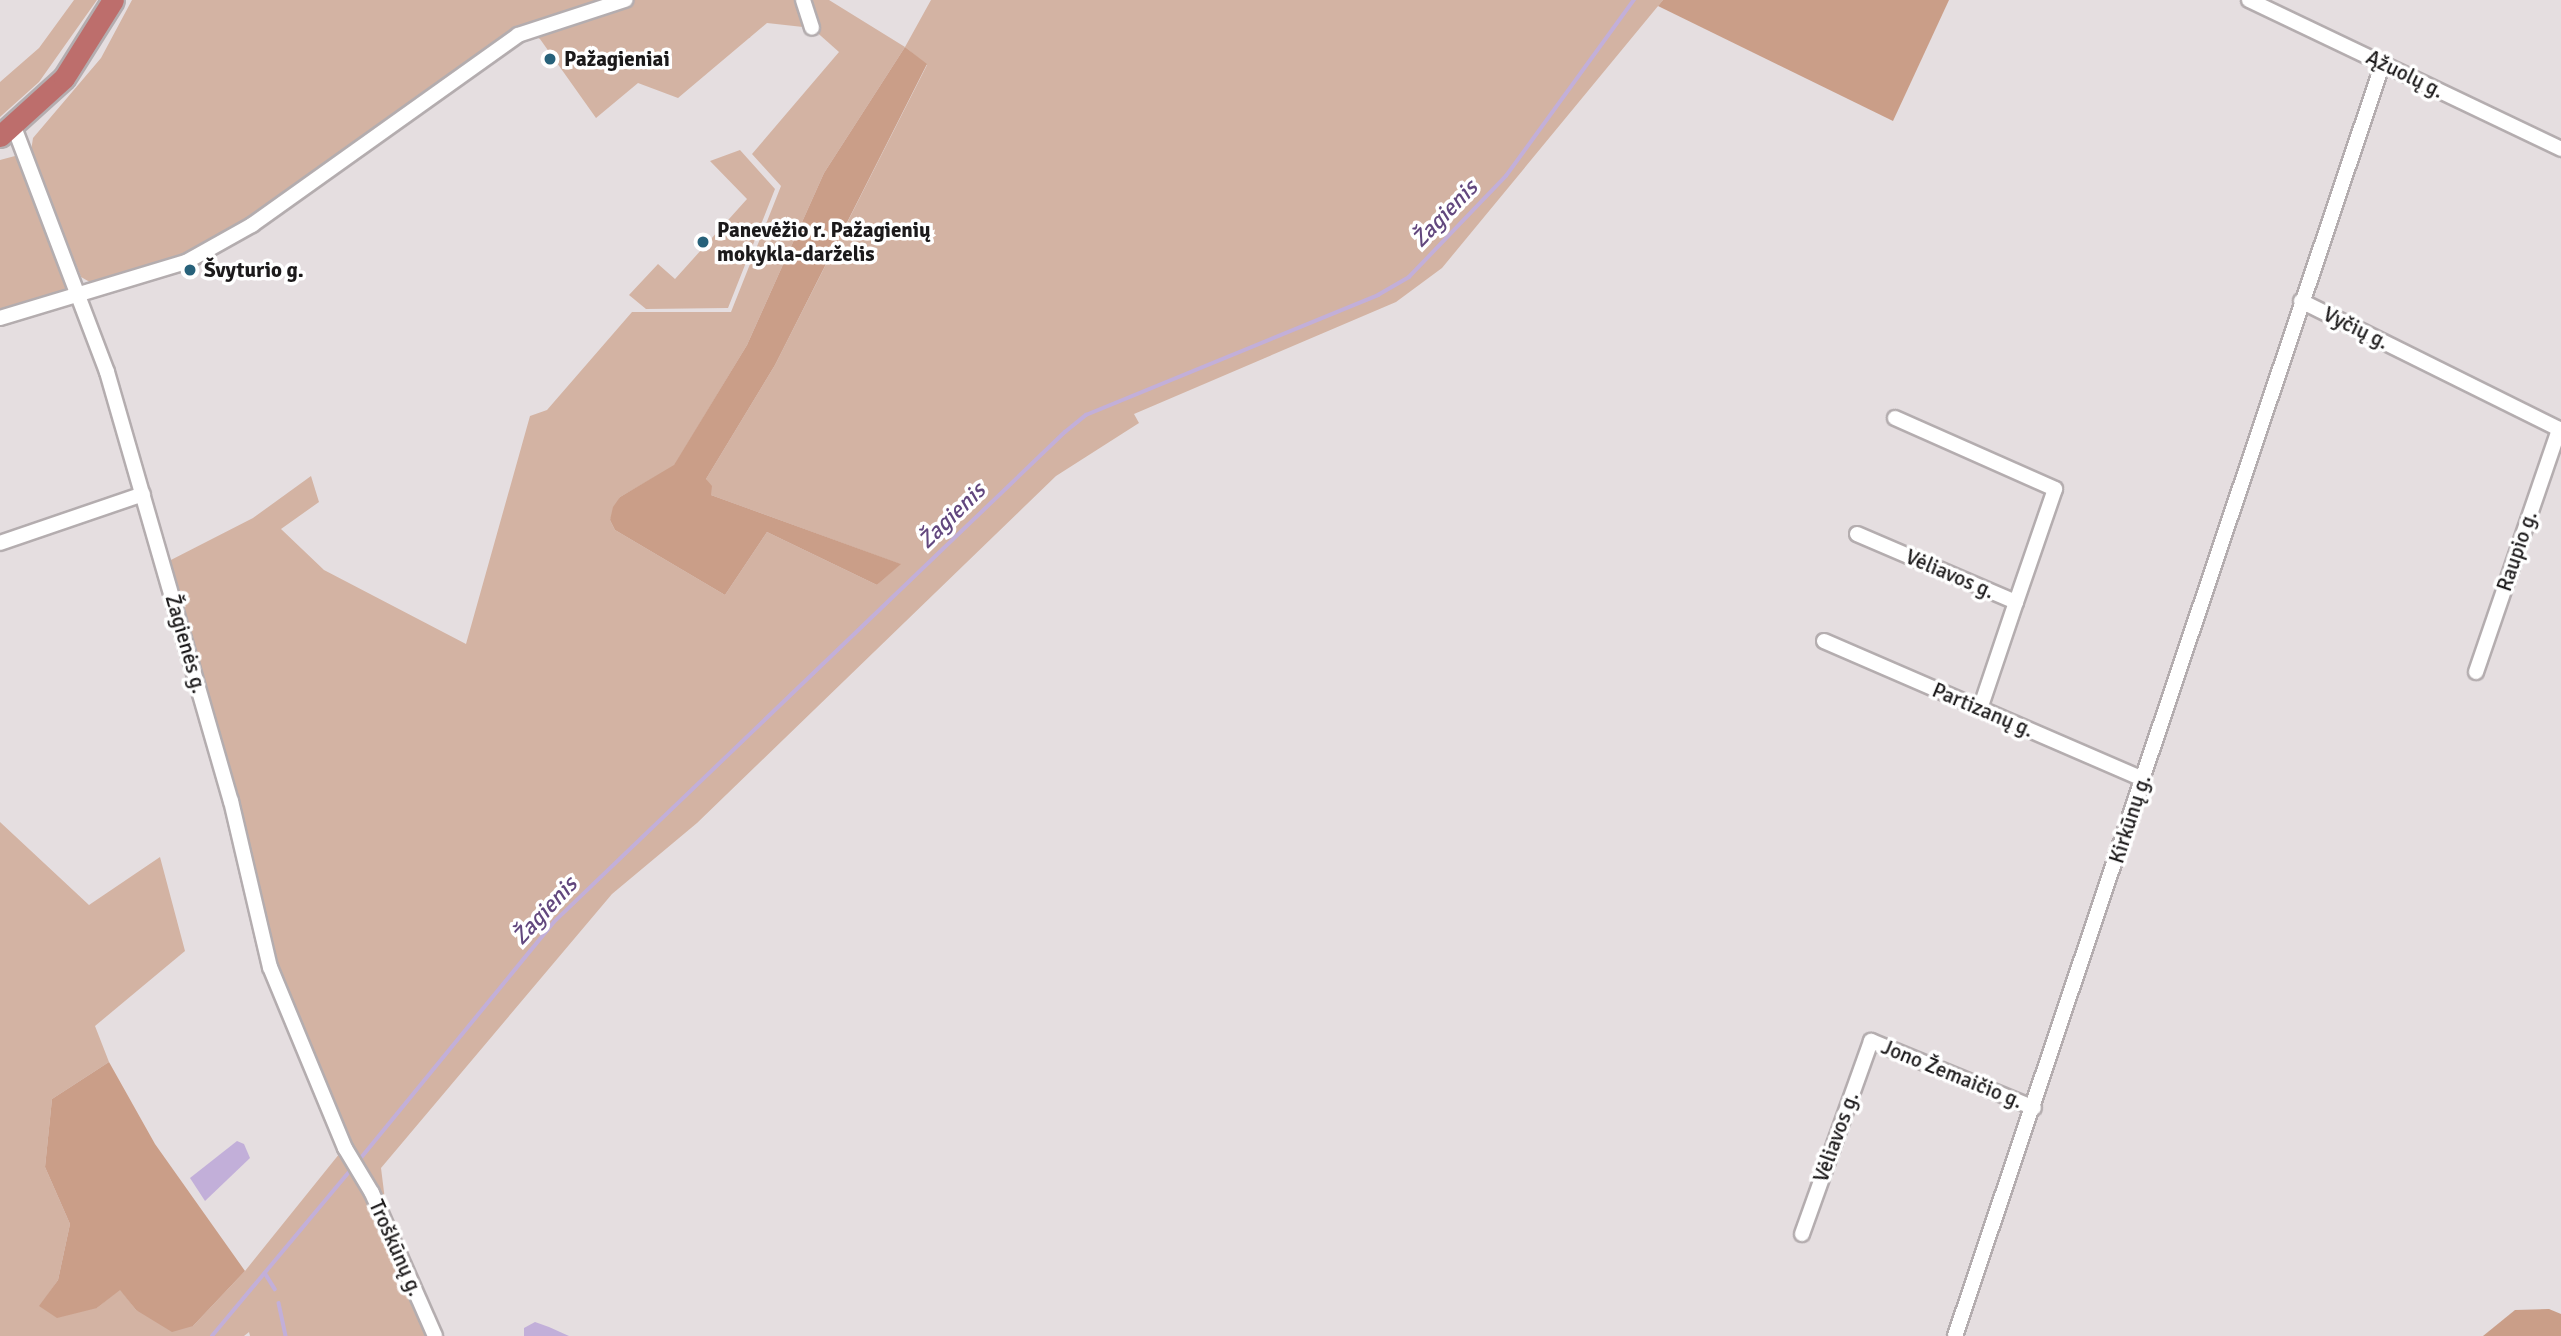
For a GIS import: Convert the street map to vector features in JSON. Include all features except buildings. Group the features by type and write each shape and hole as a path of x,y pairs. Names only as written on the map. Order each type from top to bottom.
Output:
{"highway":[{"path":"5,133 81,57 113,0"}],"street":[{"path":"0,318 78,298 186,262 252,225 518,35 625,0"},
{"path":"803,0 812,28"},
{"name":"Ąžuolų g.","path":"2251,0 2561,149"},
{"name":"Vyčių g.","path":"2383,63 2301,301 2560,430"},
{"name":"Žagienės g.","path":"5,133 78,298 107,372 231,801 270,968 353,1161"},
{"name":"Kirkūnų g.","path":"1955,1336 2034,1108 2301,301"},
{"path":"1895,418 2055,489 2016,602"},
{"name":"Raupio g.","path":"2476,672 2560,430"},
{"path":"0,543 143,494"},
{"name":"Vėliavos g.","path":"1857,534 2016,602 1980,709"},
{"name":"Partizanų g.","path":"1824,641 2143,779"},
{"name":"Vėliavos g.","path":"1802,1234 1871,1041"},
{"name":"Jono Žemaičio g.","path":"1871,1041 2034,1108"},
{"name":"Troškūnų g.","path":"353,1161 372,1193 435,1336"}],"shaded area":[{"path":"74,0 97,0 39,82 0,117 0,82 39,48"},
{"path":"132,0 829,0 905,47 931,0 1663,0 1442,268 1396,302 1134,414 1139,423 1056,476 697,823 612,894 381,1168 386,1208 444,1336 250,1336 249,1332 244,1336 0,1336 0,822 89,905 160,857 185,951 95,1026 109,1062 52,1099 45,1167 70,1224 58,1280 40,1306 97,1308 120,1289 136,1310 193,1326 245,1271 344,1148 270,954 165,563 253,518 311,476 319,502 281,529 324,570 466,644 530,416 547,410 632,312 731,312 781,186 752,154 839,52 812,28 767,23 678,98 638,83 596,118 540,39 527,32 439,89 442,78 257,213 200,249 167,265 95,285 81,277 31,151 33,138 101,58","holes":["905,47 927,65 775,365 706,479 711,495 900,564 877,585 767,532 725,595 615,530 610,520 620,497 674,466 747,345 824,173"]},
{"path":"1663,0 1949,0 1893,121 1658,6"},
{"path":"905,47 927,64 775,365 706,479 712,486 711,495 901,564 877,585 767,532 725,595 615,530 610,520 613,507 620,497 674,465 747,345 824,173"},
{"path":"740,150 775,189 728,308 646,309 629,295 658,264 675,279 747,199 710,161"},
{"path":"15,156 21,161 68,286 65,292 0,312 0,160"},
{"path":"109,1062 155,1144 245,1271 193,1326 172,1332 136,1310 120,1290 97,1308 57,1318 39,1306 58,1280 70,1224 45,1167 52,1099"},
{"path":"237,1141 244,1144 250,1158 205,1201 190,1178"},
{"path":"2549,1309 2561,1314 2561,1336 2483,1336 2515,1310"},
{"path":"535,1322 569,1336 524,1336 524,1328"}],"waterway":[{"name":"Žagienis","path":"360,1159 554,922 1065,432 1086,415 1378,295 1409,277 1506,176 1634,0"},
{"name":"Žagienis","path":"212,1336 350,1171"},
{"path":"265,1273 275,1289"},
{"path":"279,1303 286,1336"}],"place":[{"name":"Pažagieniai","path":"550,59"},
{"name":"Panevėžio r. Pažagienių mokykla-darželis","path":"703,242"},
{"name":"Švyturio g.","path":"190,270"}]}
